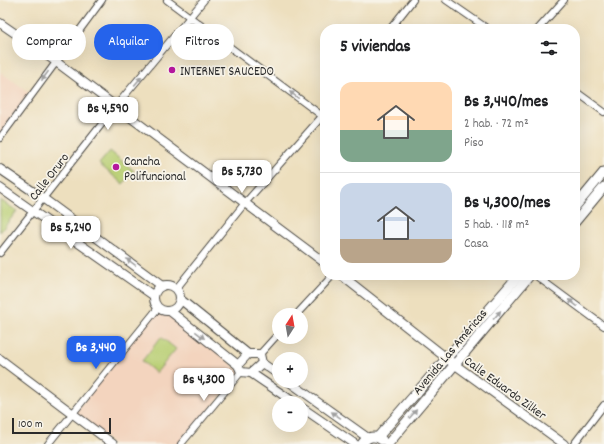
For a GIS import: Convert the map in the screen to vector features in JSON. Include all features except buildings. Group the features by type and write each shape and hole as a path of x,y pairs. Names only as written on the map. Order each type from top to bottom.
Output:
{"main road":[{"path":"580,201 604,172"},
{"path":"580,216 604,187"},
{"name":"Avenida Las Américas","path":"384,442 515,280"},
{"name":"Avenida Las Américas","path":"450,362 525,280"},
{"path":"365,441 371,437 384,442"}],"street":[{"path":"0,138 102,0"},
{"path":"167,0 320,113"},
{"name":"Calle Oruro","path":"0,253 116,106 204,0"},
{"path":"394,24 413,0"},
{"path":"446,0 481,24"},
{"path":"542,24 564,0"},
{"path":"0,23 56,61 320,259"},
{"path":"580,95 604,112"},
{"path":"176,289 245,203 320,120"},
{"path":"0,169 44,199 162,286"},
{"path":"0,188 154,296"},
{"path":"302,308 328,280"},
{"name":"Calle Eduardo Zilker","path":"347,280 450,362 564,444"},
{"path":"542,280 604,326"},
{"path":"170,311 177,307 180,295 176,289 170,285 162,286 157,290 154,296 154,300 158,308 170,311 240,369 251,373 285,396"},
{"path":"180,299 248,354 260,354 272,341"},
{"path":"48,444 158,308"},
{"path":"181,444 240,369 248,354"},
{"path":"260,354 262,363 272,370"},
{"path":"0,359 113,444"},
{"path":"251,373 262,363"},
{"path":"297,388 365,441"},
{"path":"574,444 604,405"},
{"path":"308,412 354,444"}],"shaded area":[{"path":"0,72 32,94 0,138"},
{"path":"158,308 170,311 241,372 181,444 113,444 73,414"}],"green space":[{"name":"Cancha Polifuncional","path":"110,151 134,171 123,184 99,164"},
{"path":"0,200 17,211 0,232"},
{"path":"161,337 176,349 156,373 142,361"}],"place":[{"name":"INTERNET SAUCEDO","path":"172,70"},
{"name":"Cancha Polifuncional","path":"116,167"}]}
